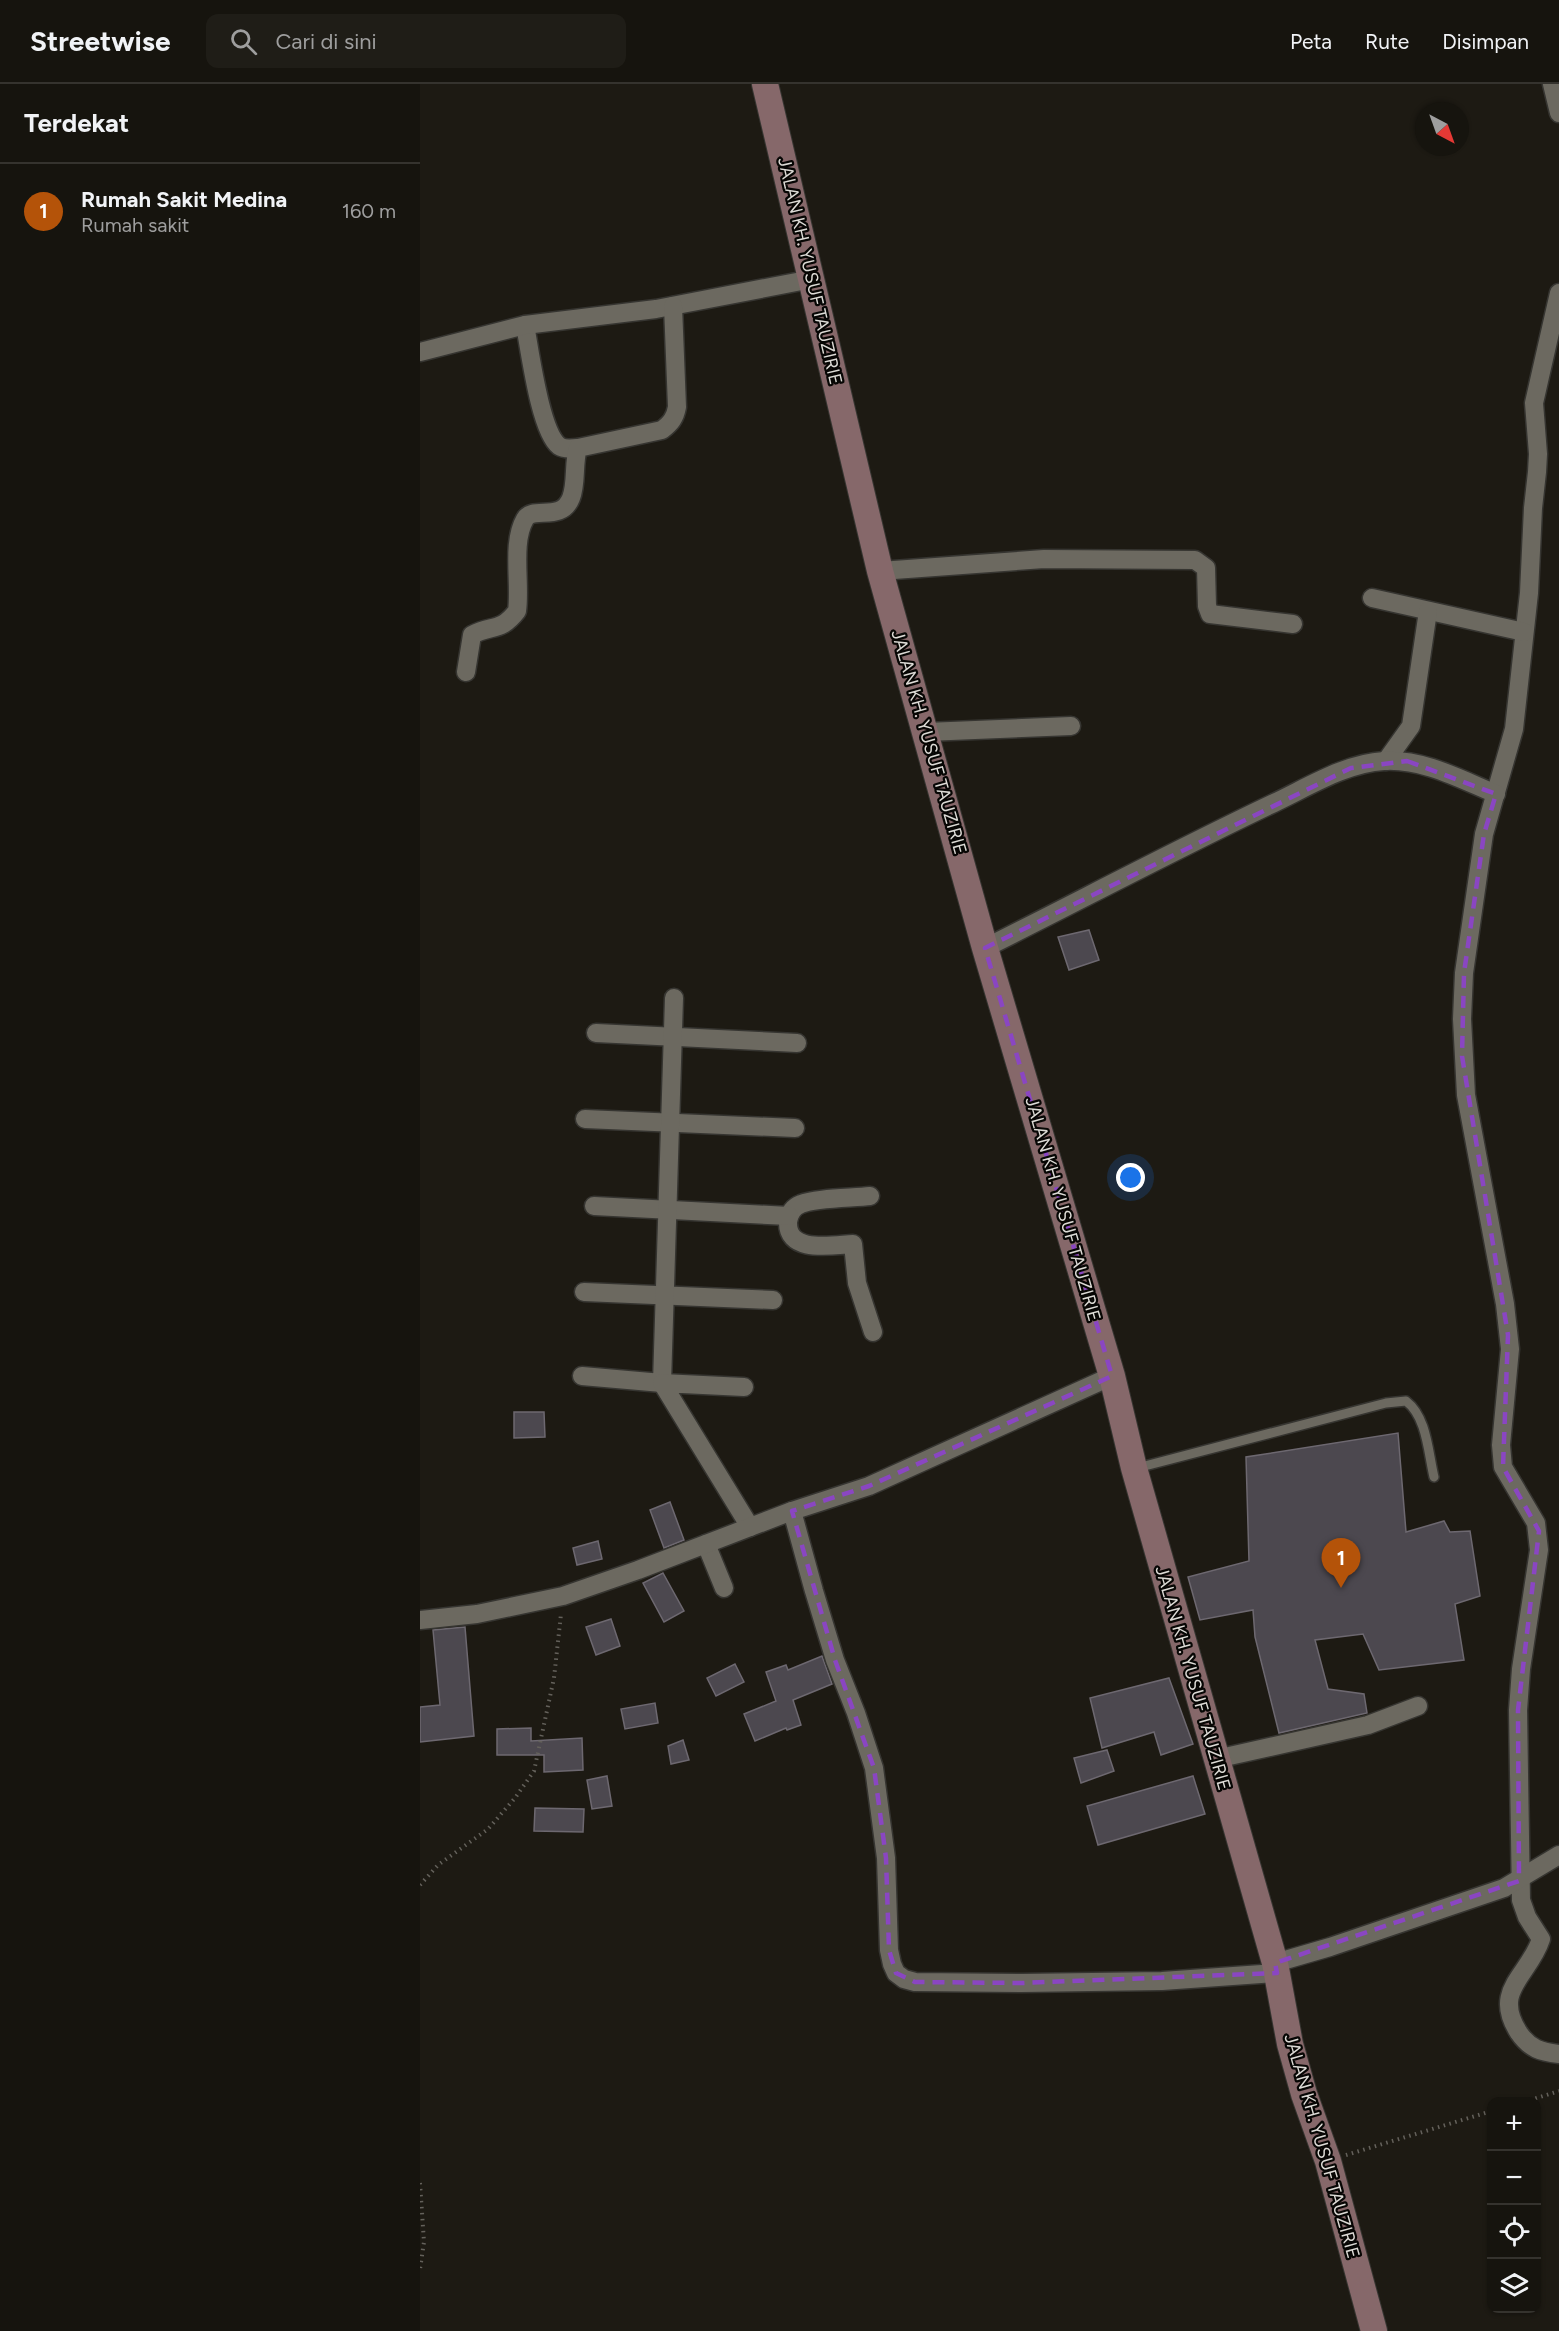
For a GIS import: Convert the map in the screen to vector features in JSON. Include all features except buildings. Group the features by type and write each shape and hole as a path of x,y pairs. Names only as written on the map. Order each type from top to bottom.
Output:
{"main road":[{"name":"JALAN KH. YUSUF TAUZIRIE","path":"765,84 880,571 985,948 1112,1376 1134,1468 1276,1968 1290,2044 1304,2094 1328,2160 1374,2331"}],"street":[{"path":"1552,84 1559,113"},
{"path":"420,352 525,325 673,306 812,279"},
{"path":"1559,293 1534,404 1538,454 1529,593 1514,729 1484,834 1464,973 1462,1056 1466,1095 1505,1304 1510,1349 1501,1445 1503,1467 1539,1531 1539,1550 1521,1669 1518,1710 1519,1881 1523,1909 1541,1939 1510,1994 1508,2012 1513,2024 1529,2046 1541,2052 1559,2054"},
{"path":"525,325 547,429 560,446 578,448 662,430 670,424 677,407 673,306"},
{"path":"466,672 472,635 480,630 495,629 507,623 518,611 520,530 527,515 557,512 565,508 573,490 574,463 578,448"},
{"path":"880,571 1044,559 1195,560 1206,568 1207,606 1210,614 1293,624"},
{"path":"1372,598 1524,632"},
{"path":"1386,761 1411,726 1428,610"},
{"path":"926,732 1071,726"},
{"path":"985,948 1308,787 1351,768 1374,762 1407,761 1430,766 1496,794"},
{"path":"674,998 662,1383 750,1527"},
{"path":"596,1033 797,1043"},
{"path":"585,1119 795,1128"},
{"path":"870,1197 802,1203 789,1216 790,1234 802,1244 853,1244 857,1283 873,1332"},
{"path":"594,1206 789,1216"},
{"path":"584,1292 773,1300"},
{"path":"582,1376 744,1387"},
{"path":"420,1620 477,1614 563,1596 792,1511 868,1486 1112,1376"},
{"path":"792,1511 835,1660 874,1768 886,1858 889,1950 896,1973 904,1979 915,1982 1022,1983 1162,1981 1276,1968 1406,1920 1486,1895 1519,1881 1559,1855"},
{"path":"706,1544 724,1588"},
{"path":"1216,1759 1368,1725 1418,1706"}],"lane":[{"path":"1134,1468 1386,1403 1406,1401 1420,1416 1434,1477"}],"path":[{"path":"420,1885 438,1865 488,1829 515,1798 534,1771 554,1678 563,1596"},
{"path":"1540,2097 1559,2091"},
{"path":"1328,2160 1487,2112"},
{"path":"420,2183 424,2242 420,2269"}],"highlighted area":[{"path":"1407,761 1496,794 1484,834 1464,973 1462,1056 1508,1335 1503,1467 1539,1531 1518,1710 1519,1881 1275,1963 1277,1973 1022,1983 915,1982 896,1973 889,1950 886,1858 874,1768 835,1660 792,1511 869,1486 1112,1376 985,948 1351,768"}],"place":[{"name":"Rumah Sakit Medina","path":"1341,1588"}]}
